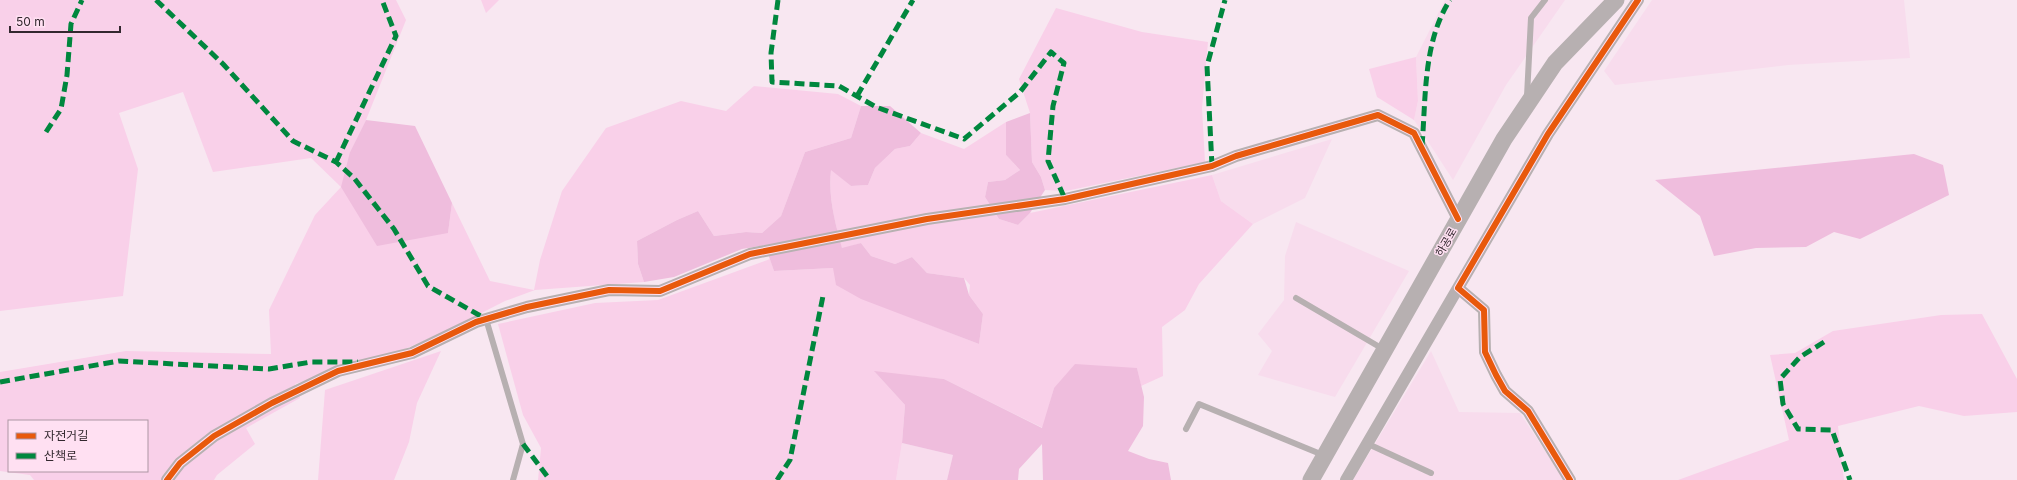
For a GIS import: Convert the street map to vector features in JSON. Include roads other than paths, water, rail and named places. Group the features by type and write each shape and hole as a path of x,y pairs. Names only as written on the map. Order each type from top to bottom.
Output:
{"main road":[{"name":"하공로","path":"1311,480 1504,139 1555,63 1616,0"}],"street":[{"path":"1346,480 1366,443 1548,134 1638,0"},
{"path":"167,480 180,463 214,436 272,403 338,371 412,353 486,319 526,306 609,290 660,291 750,254 927,219 1052,201 1212,166 1236,156 1378,115 1414,133 1458,219"},
{"path":"1458,288 1484,310 1485,352 1496,375 1505,391 1528,411 1570,480"}],"lane":[{"path":"1526,106 1531,18 1545,0"},
{"path":"1296,298 1385,349"},
{"path":"486,319 523,444 513,480"},
{"path":"1186,429 1199,404 1325,456"},
{"path":"1366,443 1431,473"}]}
